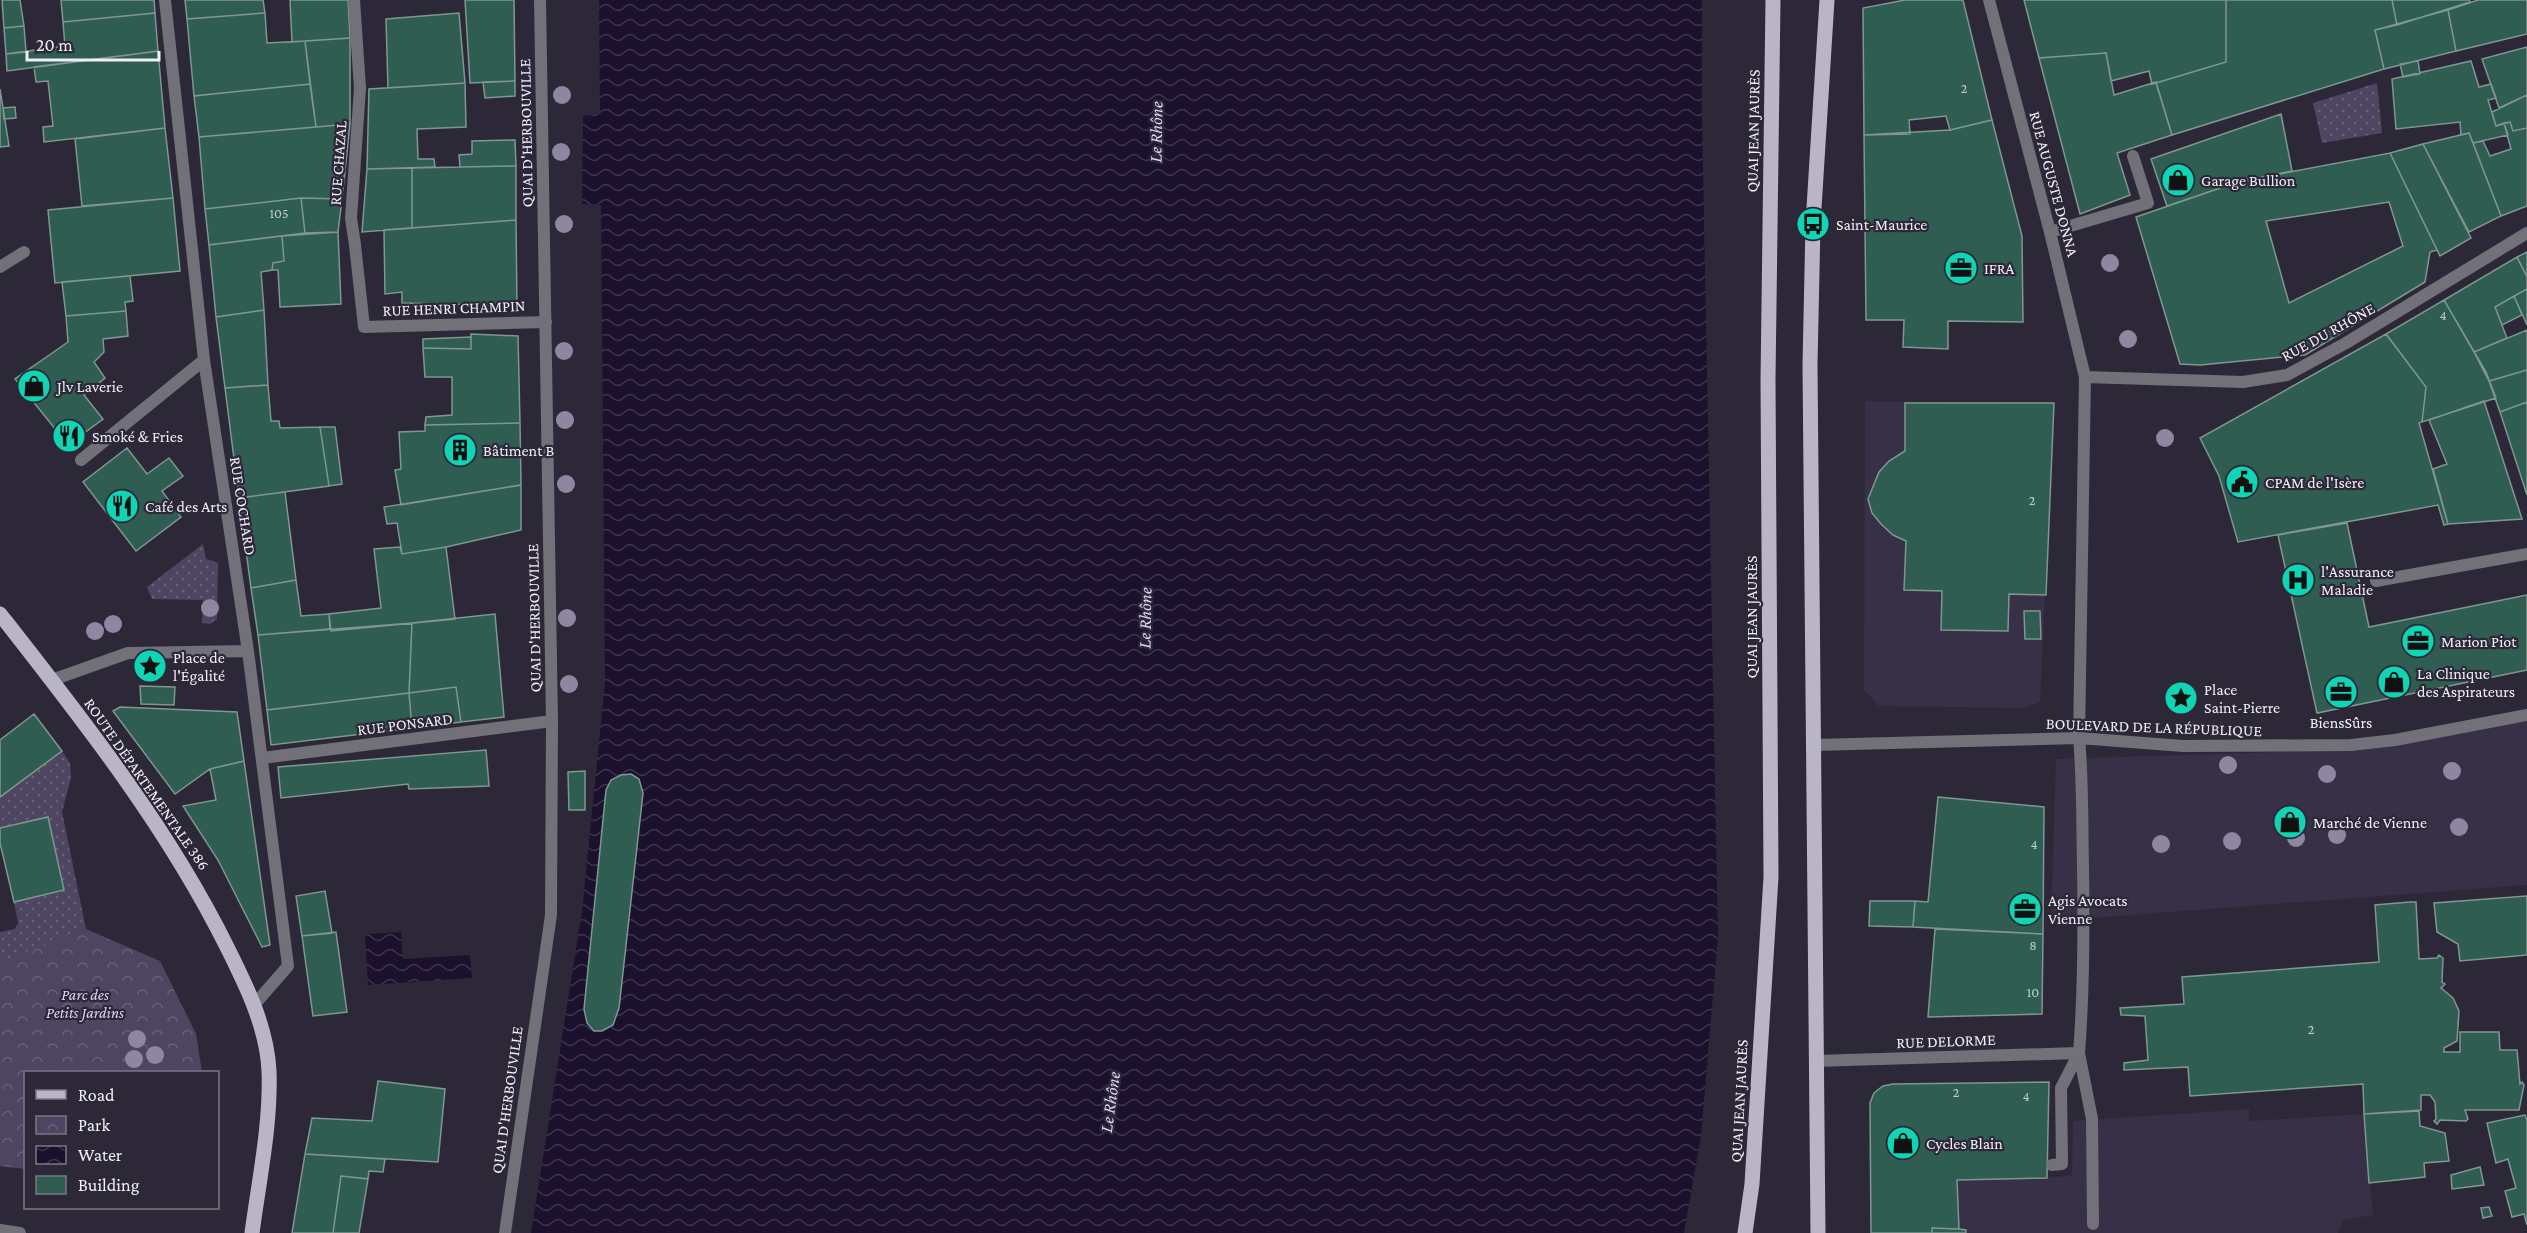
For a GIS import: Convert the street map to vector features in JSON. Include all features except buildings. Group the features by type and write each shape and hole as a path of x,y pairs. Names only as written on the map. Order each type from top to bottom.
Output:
{"main road":[{"name":"QUAI JEAN JAURÈS","path":"1745,1233 1752,1184 1771,877 1768,380 1773,0"},
{"path":"1818,1233 1809,365 1813,224 1827,0"},
{"name":"ROUTE DÉPARTEMENTALE 386","path":"0,614 52,680 164,835 214,921 254,1005 269,1070 267,1123 252,1233"}],"street":[{"name":"RUE COCHARD","path":"165,0 204,360 248,651 288,966 254,1005"},
{"name":"RUE CHAZAL","path":"354,0 360,88 351,218 364,327"},
{"name":"QUAI D'HERBOUVILLE","path":"505,1233 551,915 552,721 540,0"},
{"name":"RUE AUGUSTE DONNA","path":"1989,0 2050,232 2085,377"},
{"path":"2050,232 2148,203 2133,156"},
{"name":"RUE DU RHÔNE","path":"2085,377 2243,381 2287,375 2346,343 2527,233"},
{"path":"0,267 24,252"},
{"name":"RUE HENRI CHAMPIN","path":"364,327 546,322"},
{"path":"81,460 204,360"},
{"path":"2085,377 2079,738 2082,767 2084,920 2079,1053 2092,1119 2093,1224"},
{"path":"2376,581 2527,554"},
{"path":"52,680 128,653 248,651"},
{"name":"BOULEVARD DE LA RÉPUBLIQUE","path":"1814,745 2079,738 2183,746 2351,745 2406,738 2527,715"},
{"name":"RUE PONSARD","path":"262,759 552,721"},
{"path":"2052,1165 2062,1164 2061,1088 2079,1053"},
{"name":"RUE DELORME","path":"1815,1061 2079,1053"},
{"path":"0,1230 20,1233"}],"shaded area":[{"path":"1865,401 2054,403 2040,702 2024,708 1879,706 1864,690"},
{"name":"Marché de Vienne","path":"2527,720 2527,885 2051,921 2056,759 2311,751"},
{"path":"2249,1109 2249,1121 2364,1114 2373,1215 2343,1220 2338,1233 1966,1233 1959,1229 1957,1180 2072,1176 2073,1121"}],"green space":[{"path":"2377,83 2382,133 2322,143 2313,103"},
{"path":"203,544 206,559 218,563 217,619 210,624 202,623 203,600 152,599 147,587"},
{"path":"62,751 70,763 71,778 62,812 86,929 68,936 0,1056 0,932 15,929 18,923 14,902 64,890 48,818 0,828 0,797"},
{"name":"Parc des Petits Jardins","path":"86,929 160,961 196,1034 202,1071 24,1071 24,1169 0,1166 0,962"}],"water":[{"name":"Le Rhône","path":"599,0 1702,0 1702,115 1718,937 1701,1136 1684,1233 531,1233 582,911 605,683 601,205 582,204 583,116 600,114"},
{"path":"401,932 403,959 470,955 472,978 368,985 365,934"}],"place":[{"name":"Garage Bullion","path":"2178,180"},
{"name":"Saint-Maurice","path":"1813,224"},
{"name":"IFRA","path":"1961,268"},
{"name":"Jlv Laverie","path":"34,386"},
{"name":"Smoké & Fries","path":"69,436"},
{"name":"Bâtiment B","path":"460,450"},
{"name":"CPAM de l'Isère","path":"2242,482"},
{"name":"Café des Arts","path":"122,506"},
{"name":"l'Assurance Maladie","path":"2298,580"},
{"name":"Marion Piot","path":"2418,641"},
{"name":"Place de l'Égalité","path":"150,666"},
{"name":"La Clinique des Aspirateurs","path":"2394,682"},
{"name":"BiensSûrs","path":"2341,692"},
{"name":"Place Saint-Pierre","path":"2181,698"},
{"name":"Marché de Vienne","path":"2290,822"},
{"name":"Agis Avocats Vienne","path":"2025,909"},
{"name":"Cycles Blain","path":"1903,1143"}]}
